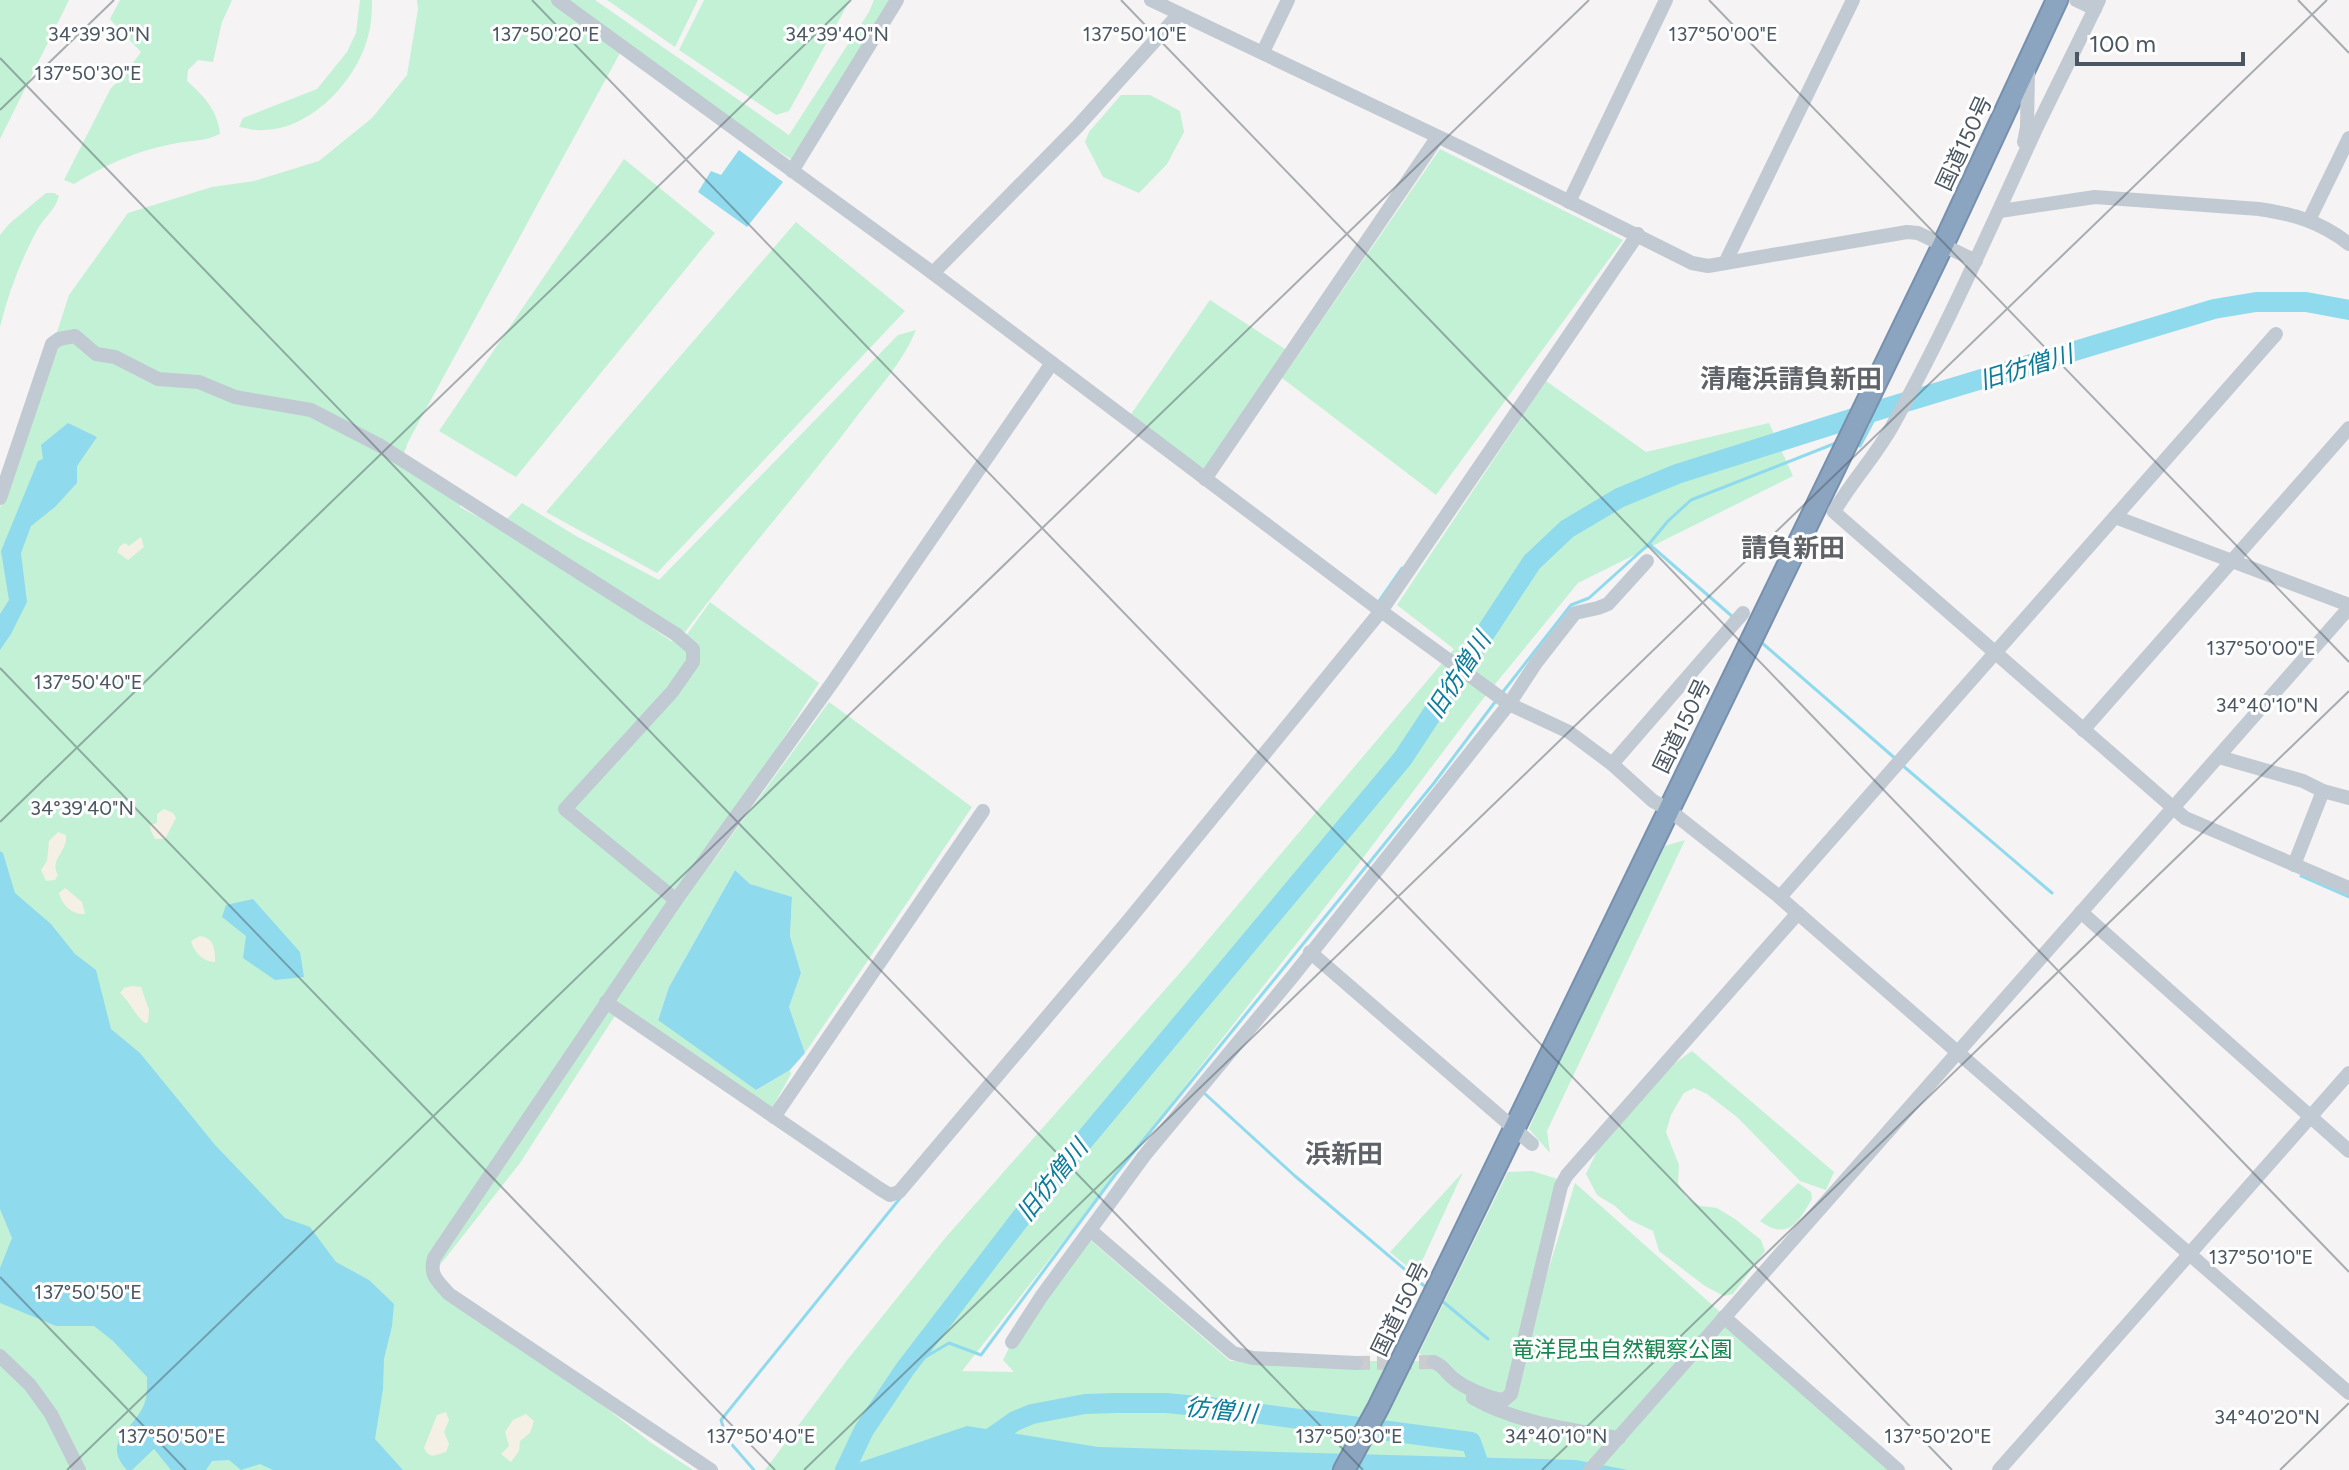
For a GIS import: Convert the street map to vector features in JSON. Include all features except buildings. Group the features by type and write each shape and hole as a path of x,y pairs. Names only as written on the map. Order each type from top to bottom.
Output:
{"highway":[{"name":"国道150号","path":"1344,1470 1378,1408 1943,245 2057,0"}],"street":[{"path":"558,0 933,273 1509,704 1569,732 1591,747 1653,801 1668,809 1780,897 2349,1393"},
{"path":"792,171 897,0"},
{"path":"1151,0 1638,234 1692,263 1708,266 1907,232 1918,233 1976,261"},
{"path":"1263,52 1288,0"},
{"path":"1569,202 1666,0"},
{"path":"1725,263 1853,0"},
{"path":"2076,0 2097,4 2000,211 1897,418 1882,445 1834,512 2185,818 2349,888"},
{"path":"933,273 1077,127 1179,14"},
{"path":"2017,172 2027,127 2028,63"},
{"path":"1205,479 1437,138"},
{"path":"2309,220 2349,138"},
{"path":"2000,211 2095,197 2259,209 2309,220 2349,244"},
{"path":"606,1002 880,1189 890,1195 899,1192 1128,921 1381,611 1638,234"},
{"path":"1780,897 2276,334"},
{"path":"0,498 52,344 59,339 75,336 96,354 115,357 158,379 199,382 235,397 311,410 379,445 677,635 693,649 693,662 672,692 565,809 676,900"},
{"path":"711,1470 449,1294 433,1275 431,1268 434,1258 676,900 828,690 1052,363"},
{"path":"2083,730 2349,428"},
{"path":"1590,1470 2349,607 2115,517"},
{"path":"1012,1342 1144,1156 1509,704 1575,613 1608,604 1647,561"},
{"path":"1612,764 1743,613"},
{"path":"2219,757 2349,798"},
{"path":"2294,865 2323,791"},
{"path":"774,1117 983,811"},
{"path":"2081,912 2349,1151"},
{"path":"1619,1438 1542,1424 1493,1410 1446,1383 1439,1364 1453,1379 1487,1396 1504,1400 1511,1394 1561,1186 1567,1175 1798,913"},
{"path":"1310,952 1532,1144"},
{"path":"1999,1470 2349,1073"},
{"path":"1090,1230 1233,1353 1253,1358 1356,1363"},
{"path":"1724,1317 1898,1470"},
{"path":"0,1356 30,1385 51,1414 79,1470"}],"green space":[{"path":"0,0 69,0 0,139"},
{"path":"120,0 232,0 222,22 213,62 198,60 188,70 187,81 209,104 220,134 133,155 74,184 64,180 111,88 141,52 110,19"},
{"path":"360,0 372,0 369,32 360,59 340,89 297,122 263,130 239,127 243,118 317,89 347,52 356,33"},
{"path":"417,0 554,0 620,53 408,442 400,464 460,504 460,507 550,556 502,524 522,503 659,580 898,335 916,330 888,377 682,636 616,603 671,641 683,640 710,602 819,683 662,926 829,702 972,807 805,1053 789,1007 801,973 790,936 792,898 750,884 735,870 669,987 658,1019 756,1090 790,1070 791,1074 771,1110 618,1011 520,1163 433,1274 650,1442 693,1470 0,1470 0,508 69,295 128,213 212,187 254,181 319,161 372,118 407,75"},
{"path":"558,0 595,0 789,135 874,0 894,0 792,160 664,77"},
{"path":"607,0 698,0 675,47"},
{"path":"704,0 850,0 789,111 776,115 679,50"},
{"path":"1121,95 1150,95 1180,111 1184,132 1167,164 1139,193 1103,177 1085,142 1089,132"},
{"path":"1440,149 1623,240 1436,495 1282,378"},
{"path":"624,159 715,233 516,477 439,431"},
{"path":"46,193 59,196 25,255 0,327 0,235"},
{"path":"796,222 905,311 657,573 546,512"},
{"path":"1210,300 1291,353 1205,479 1127,420"},
{"name":"竜洋昆虫自然観察公園","path":"1546,381 1646,452 1769,423 1793,476 1578,583 1482,700 1347,879 962,1371 1014,1372 1003,1360 1012,1342 1089,1239 1230,1361 1429,1361 1419,1353 1508,1172 1532,1171 1564,1181 1509,1398 1575,1183 1898,1470 765,1470 848,1359 946,1237 1186,966 1454,649 1397,605"},
{"path":"1685,840 1547,1131 1550,1153 1529,1129 1556,1066 1665,846"},
{"path":"1692,1051 1834,1172 1826,1190 1800,1181 1737,1117 1707,1094 1694,1088 1684,1093 1671,1115 1666,1132 1679,1165 1678,1183 1686,1197 1700,1206 1717,1208 1735,1219 1761,1240 1765,1251 1733,1294 1724,1296 1705,1286 1659,1251 1653,1231 1630,1220 1597,1195 1586,1174 1600,1145 1651,1080"},
{"path":"1463,1172 1416,1274 1390,1252"},
{"path":"1798,1183 1811,1192 1812,1199 1797,1222 1785,1229 1778,1229 1760,1221"}],"sand":[{"path":"141,537 144,547 128,560 117,552 120,546 125,543 129,546"},
{"path":"164,809 176,818 165,839 155,839 150,825 157,823 157,814"},
{"path":"58,832 66,835 66,841 56,864 58,875 55,880 46,881 41,870 47,861 49,841"},
{"path":"65,888 82,902 85,914 76,913 65,905 59,893"},
{"path":"200,936 213,945 215,962 203,958 194,949 191,941"},
{"path":"132,986 141,987 149,1010 148,1022 142,1021 120,993"},
{"path":"446,1412 449,1420 444,1432 449,1444 446,1452 432,1456 424,1448 437,1415"},
{"path":"526,1414 534,1421 530,1433 520,1441 519,1451 511,1462 501,1454 509,1446 505,1432 513,1420"}],"water":[{"path":"739,150 783,182 747,227 698,192 711,171 721,175"},
{"path":"68,423 97,437 77,466 77,483 55,507 31,526 21,553 27,602 0,650 0,614 9,600 1,551 38,461 43,459 41,445"},
{"path":"0,851 15,893 51,924 75,954 96,970 111,1029 140,1053 216,1146 285,1218 310,1227 336,1262 369,1280 394,1304 375,1439 403,1470 273,1470 260,1464 241,1470 229,1460 212,1461 206,1470 171,1470 154,1449 132,1470 127,1470 120,1461 118,1445 144,1405 147,1377 94,1326 56,1326 0,1303 0,1268 12,1238 0,1209"},
{"path":"735,870 750,884 792,897 790,936 801,973 789,1007 805,1053 790,1070 756,1090 658,1020 669,987"},
{"path":"253,899 300,952 304,977 275,980 243,958 246,936 222,917 226,905"},
{"path":"967,1426 1098,1447 1576,1460 1628,1470 837,1470"}],"waterway":[{"name":"旧彷僧川","path":"845,1470 864,1430 905,1369 1040,1193 1403,758 1532,562 1567,529 1619,498 1677,474 2214,309 2256,302 2306,302 2349,310"},
{"path":"1856,445 1860,446 1879,410"},
{"path":"1502,693 1571,605 1589,598 1649,544 1691,500 1836,443"},
{"path":"1649,544 1734,618"},
{"path":"1379,601 1402,568"},
{"path":"1761,642 1897,760"},
{"path":"905,1369 949,1343 981,1355 1115,1175 1434,783 1495,702"},
{"path":"1902,765 2052,893"},
{"path":"2301,876 2349,897"},
{"path":"1203,1092 1295,1176 1429,1290"},
{"path":"754,1470 727,1439 721,1420 901,1197"},
{"path":"1441,1300 1488,1339"},
{"name":"彷僧川","path":"962,1470 977,1448 1015,1421 1032,1414 1085,1404 1116,1403 1209,1407 1471,1442 1481,1470"}],"tunnel":[{"path":"1356,1363 1434,1362"}],"district":[{"name":"清庵浜請負新田","path":"1791,379"},
{"name":"請負新田","path":"1793,548"},
{"name":"浜新田","path":"1344,1154"}]}
